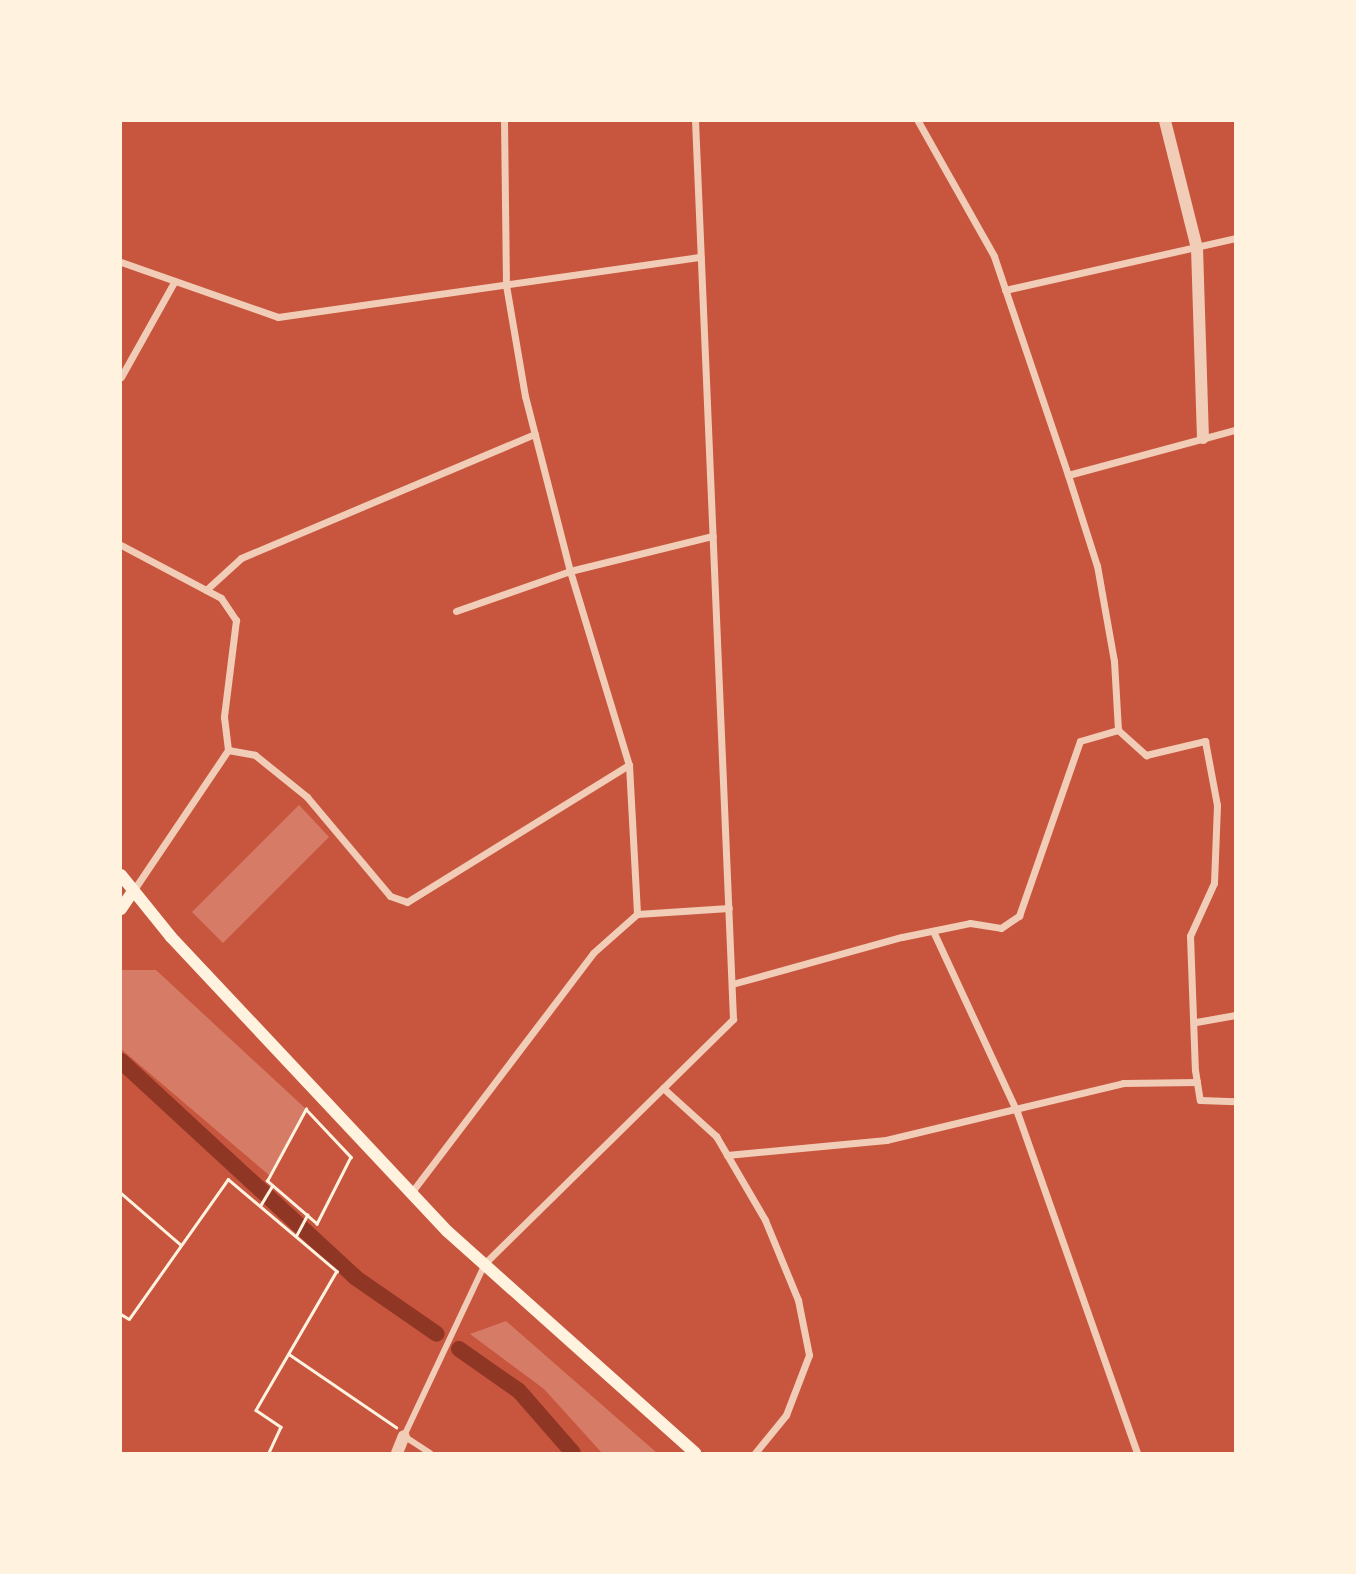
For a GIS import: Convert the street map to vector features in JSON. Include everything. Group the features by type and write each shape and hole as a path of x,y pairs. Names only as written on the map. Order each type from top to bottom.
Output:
{"main road":[{"path":"121,876 411,1193 695,1453"},
{"path":"121,909 133,891"}],"street":[{"path":"504,121 506,285 535,434 570,570 629,765 638,914"},
{"path":"397,1453 485,1263 733,1019 695,121"},
{"path":"918,121 993,256 1069,475 1097,566 1114,661 1118,730 1146,755 1205,741 1217,805 1214,883 1189,936 1196,1022 1197,1082 1200,1100 1235,1101"},
{"path":"1164,121 1196,248 1203,438"},
{"path":"1005,290 1235,238"},
{"path":"121,262 278,317 701,257"},
{"path":"121,377 174,282"},
{"path":"1069,475 1235,430"},
{"path":"206,590 241,558 535,434"},
{"path":"456,611 570,570 713,536"},
{"path":"121,545 221,598 236,620 224,718 228,750 133,891"},
{"path":"732,984 933,930 970,923 1001,928 1019,916 1080,741 1118,730"},
{"path":"228,750 255,755 307,797 390,896 407,902 629,765"},
{"path":"411,1193 593,953 638,914 729,908"},
{"path":"933,930 1017,1112 1137,1453"},
{"path":"1196,1022 1235,1014"},
{"path":"727,1155 887,1140 1017,1112 1124,1083 1197,1082"},
{"path":"663,1088 716,1136 765,1220 789,1277 809,1355 786,1415 755,1453"},
{"path":"404,1436 430,1453"}],"path":[{"path":"306,1109 351,1157 317,1224 307,1215 267,1181 306,1109"},
{"path":"121,1314 129,1319 228,1179 337,1271 256,1410 281,1427 269,1453"},
{"path":"260,1206 272,1186"},
{"path":"121,1193 181,1245"},
{"path":"296,1237 307,1215"},
{"path":"289,1354 387,1418 404,1436"}],"building":[{"path":"299,805 329,837 223,943 192,912"},
{"path":"121,970 156,970 306,1109 270,1176 121,1049"},
{"path":"506,1321 657,1453 602,1453 544,1389 470,1334"}],"waterway":[{"path":"121,1061 356,1278 437,1334"},
{"path":"459,1349 519,1391 573,1453"}]}
